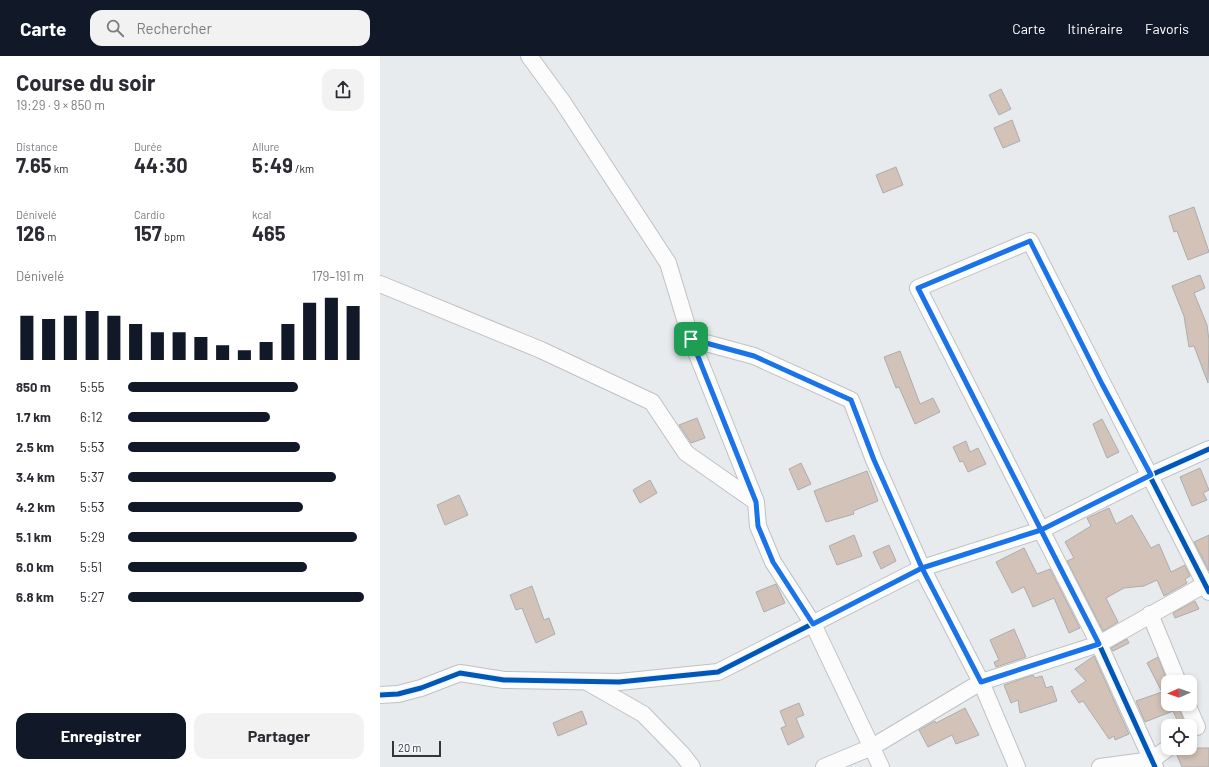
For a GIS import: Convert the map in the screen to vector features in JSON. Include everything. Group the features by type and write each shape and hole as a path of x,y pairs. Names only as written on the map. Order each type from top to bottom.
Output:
{"street":[{"path":"529,56 562,101 668,264 691,339 756,502 758,526 773,562 813,624 881,767"},
{"path":"824,767 872,747 981,682 1099,644 1150,614 1208,586 1102,384 1030,241 918,288 1099,644 1153,764"},
{"path":"380,284 541,350 652,402 686,453 756,502"},
{"path":"691,339 754,356 851,400 874,460 922,568 981,682 1017,767"},
{"path":"380,695 398,694 421,688 460,673 504,680 619,682 718,672 922,568 1041,530 1151,475 1209,449"},
{"path":"1150,614 1175,675"},
{"path":"586,682 643,714 682,754 692,767"},
{"path":"1191,711 1199,727"},
{"path":"1100,767 1153,764 1161,755"}],"building":[{"path":"1001,89 1011,109 999,115 989,95"},
{"path":"1012,120 1020,141 1003,148 994,128"},
{"path":"896,167 903,185 883,193 876,175"},
{"path":"1194,207 1209,252 1188,260 1177,231 1174,232 1169,216"},
{"path":"1200,275 1205,288 1194,293 1207,325 1209,340 1208,383 1194,346 1189,347 1184,316 1172,286"},
{"path":"900,351 920,404 933,398 940,412 915,424 899,387 896,388 884,357"},
{"path":"697,418 705,438 691,443 679,425"},
{"path":"1102,419 1119,452 1107,458 1093,424"},
{"path":"966,441 970,452 978,448 986,464 968,472 963,461 960,462 953,447"},
{"path":"801,463 811,484 798,490 789,469"},
{"path":"1200,468 1209,490 1203,493 1207,500 1192,506 1180,477"},
{"path":"867,471 878,501 853,511 854,514 826,522 814,491"},
{"path":"650,480 657,493 640,503 633,490"},
{"path":"459,495 468,515 445,525 437,505"},
{"path":"1109,508 1116,524 1132,515 1151,548 1159,544 1171,572 1185,565 1190,576 1185,579 1187,583 1164,596 1157,580 1144,586 1124,588 1106,598 1118,622 1103,631 1067,561 1074,558 1065,542 1091,526 1087,518"},
{"path":"854,535 862,556 837,565 829,546"},
{"path":"1209,535 1209,571 1194,542"},
{"path":"889,545 896,561 881,569 873,552"},
{"path":"1024,548 1037,574 1050,569 1080,628 1069,633 1054,598 1033,607 1024,587 1012,593 996,562"},
{"path":"776,584 785,603 764,612 756,592"},
{"path":"532,586 544,620 549,618 555,634 536,643 522,608 516,610 510,595"},
{"path":"1195,601 1199,609 1175,618 1173,613"},
{"path":"1014,629 1026,657 996,667 994,662 999,660 990,640"},
{"path":"1127,639 1129,643 1113,651 1111,648"},
{"path":"1094,656 1129,734 1115,740 1114,736 1109,739 1083,701 1079,703 1071,691 1086,681 1075,669"},
{"path":"1158,657 1165,675 1161,675 1161,690 1147,663"},
{"path":"1033,675 1035,678 1042,676 1046,688 1052,686 1057,701 1020,713 1018,700 1011,703 1004,685"},
{"path":"1161,692 1161,711 1173,711 1145,722 1136,701"},
{"path":"799,703 804,715 796,718 804,737 788,745 781,728 786,726 780,711"},
{"path":"965,708 979,735 956,744 952,735 928,747 919,730 935,721 936,723"},
{"path":"582,711 587,724 558,736 553,723"},
{"path":"1173,711 1180,711 1183,719 1177,719"},
{"path":"1197,748 1209,748 1209,767 1182,767 1177,755 1197,755"}],"cycle path":[{"path":"1155,767 1099,644 918,288 1030,241 1209,592"},
{"path":"380,695 398,694 421,688 460,673 504,680 619,682 718,672 922,568 1041,530 1151,475 1209,449"}],"route":[{"path":"691,339 754,356 851,400 874,460 922,568 1041,530 918,288 1030,241 1102,384 1151,475 1041,530 1099,644 981,682 922,568 813,624 773,562 758,526 756,502 691,339"}]}
